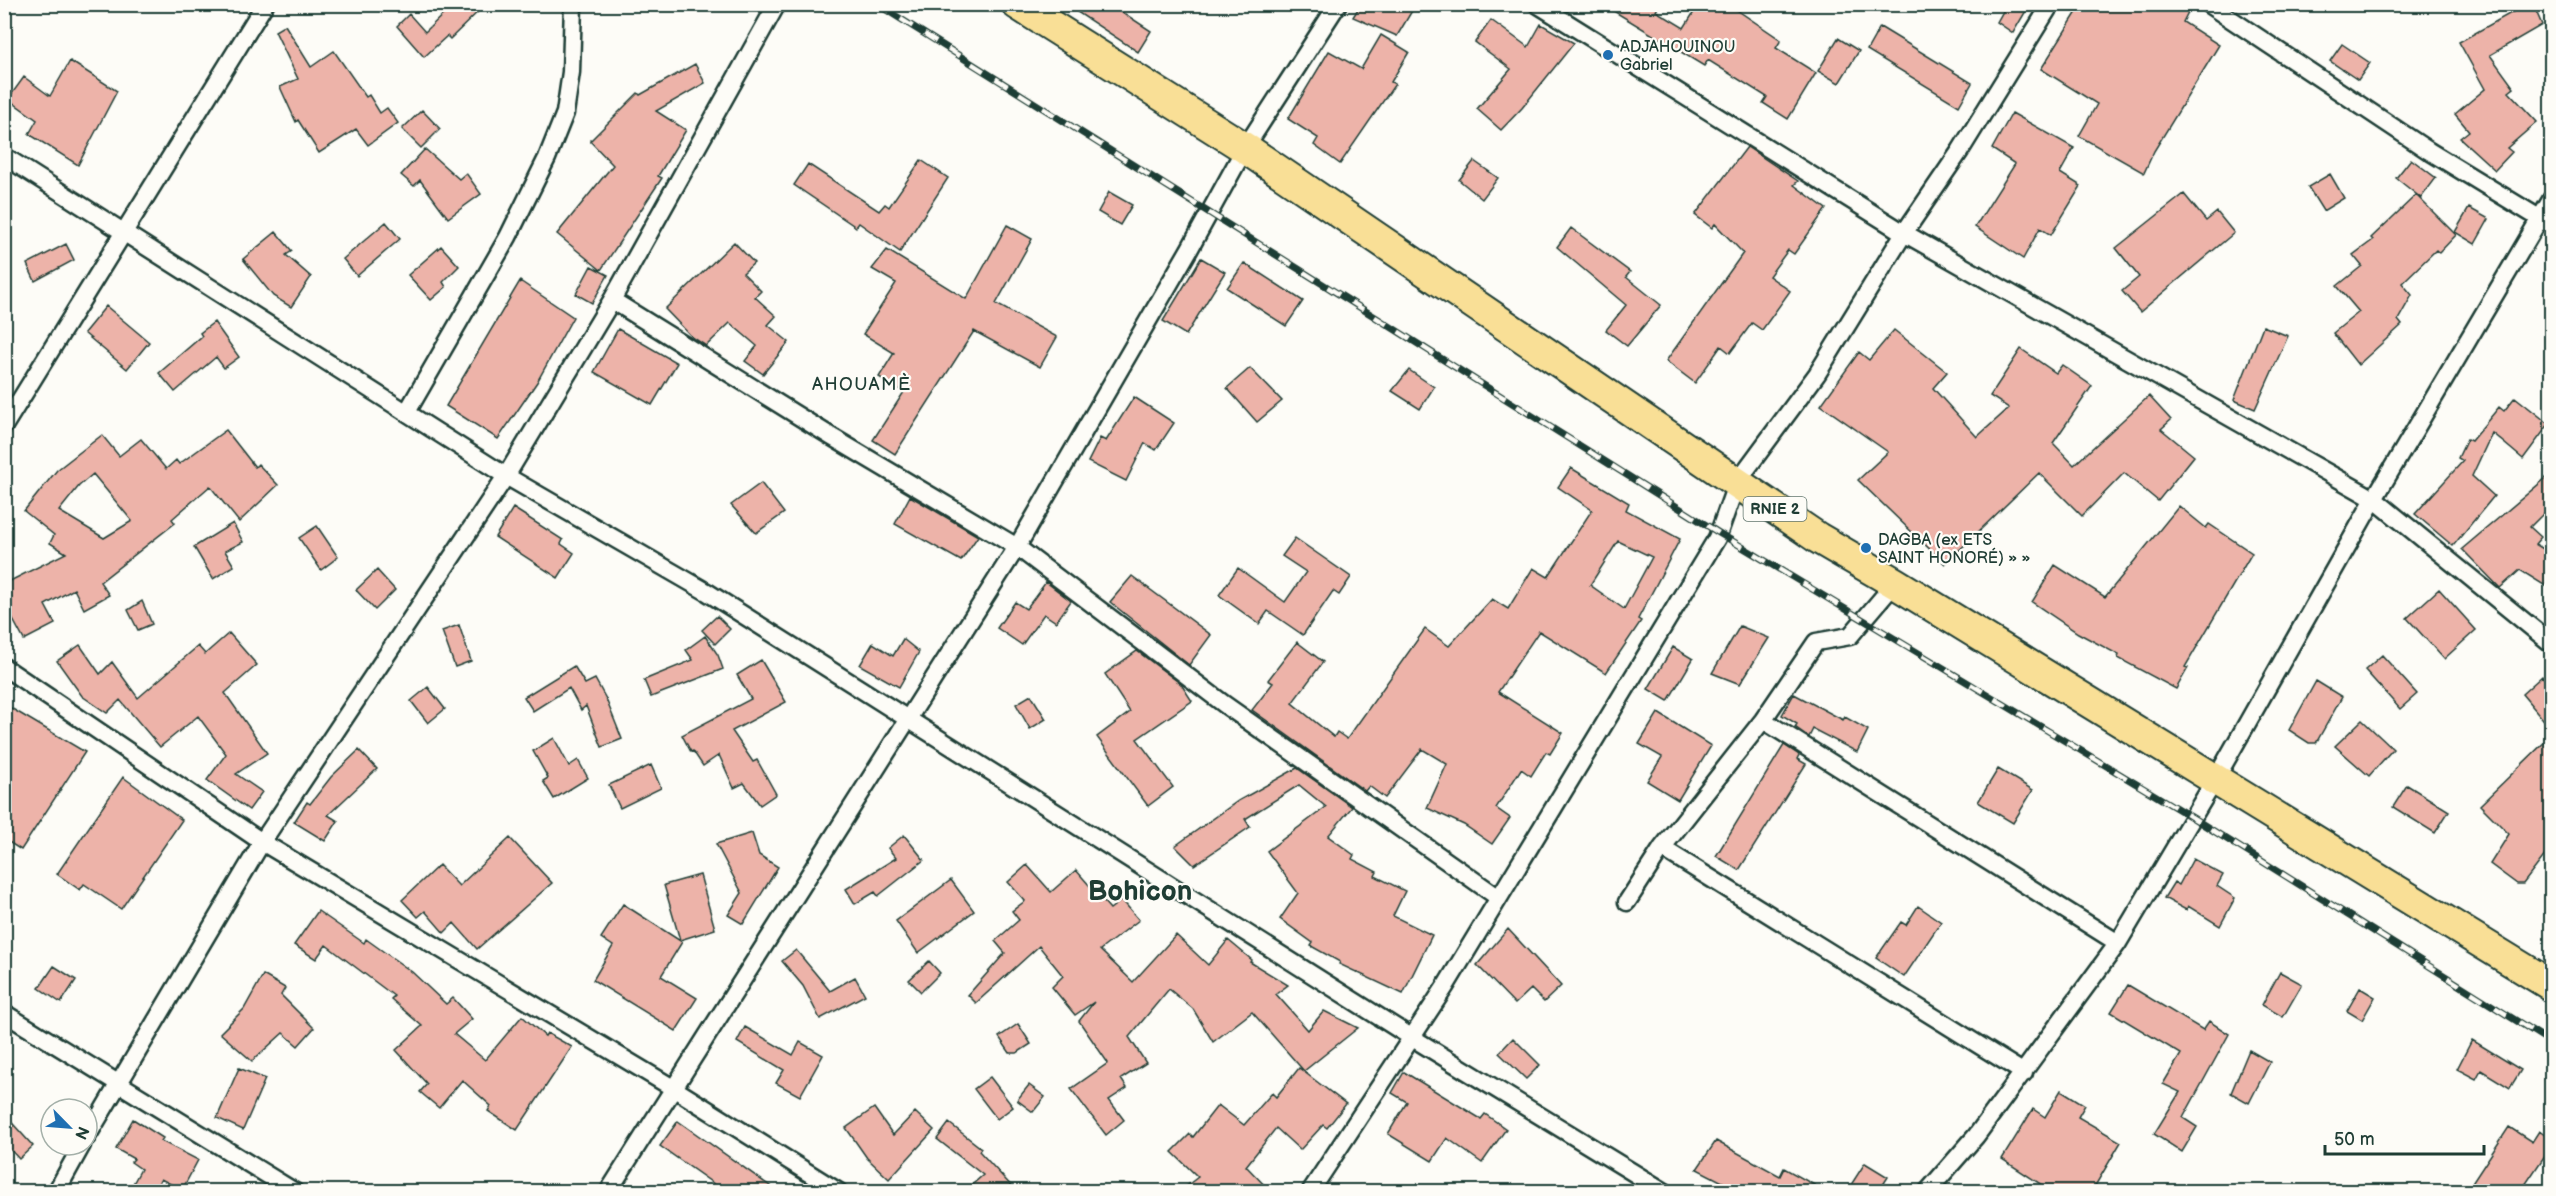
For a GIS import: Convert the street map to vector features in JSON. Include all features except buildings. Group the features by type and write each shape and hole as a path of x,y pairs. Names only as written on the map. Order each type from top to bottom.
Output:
{"highway":[{"name":"RNIE 2","path":"1017,4 1245,147 1818,538 2552,986"}],"street":[{"path":"4,426 265,4"},
{"path":"407,412 508,237 547,158 565,113 571,72 573,4"},
{"path":"99,1116 262,842 506,476 612,300 777,4"},
{"path":"609,1191 1017,548 1189,250 1245,147 1338,4"},
{"path":"1537,4 1904,233 2374,499 2552,644"},
{"path":"1310,1191 1499,898 1717,538 1737,482 1817,374 1904,233 1960,152 2052,4"},
{"path":"2208,4 2429,151 2546,222"},
{"path":"4,156 124,230 506,476 707,592 910,718 1411,1037 1665,1191"},
{"path":"1927,1191 1976,1136 2118,943 2215,780 2374,499 2546,222 2552,198"},
{"path":"612,300 832,437 1017,548 1224,704 1499,898"},
{"path":"1627,902 1662,848 1763,720 1816,642 1850,636 1895,583"},
{"path":"4,667 262,842 673,1088 839,1191"},
{"path":"1763,720 2118,943"},
{"path":"1662,848 2024,1072"},
{"path":"4,1013 295,1191"},
{"path":"56,1191 75,1157"}],"railway":[{"path":"877,4 1719,533 2193,818 2552,1043"}],"place":[{"name":"ADJAHOUINOU Gabriel","path":"1608,55"},
{"name":"DAGBA (ex ETS SAINT HONORÉ) » »","path":"1866,548"}],"district":[{"name":"AHOUAMÈ","path":"862,384"},
{"name":"Bohicon","path":"1140,890"}]}
